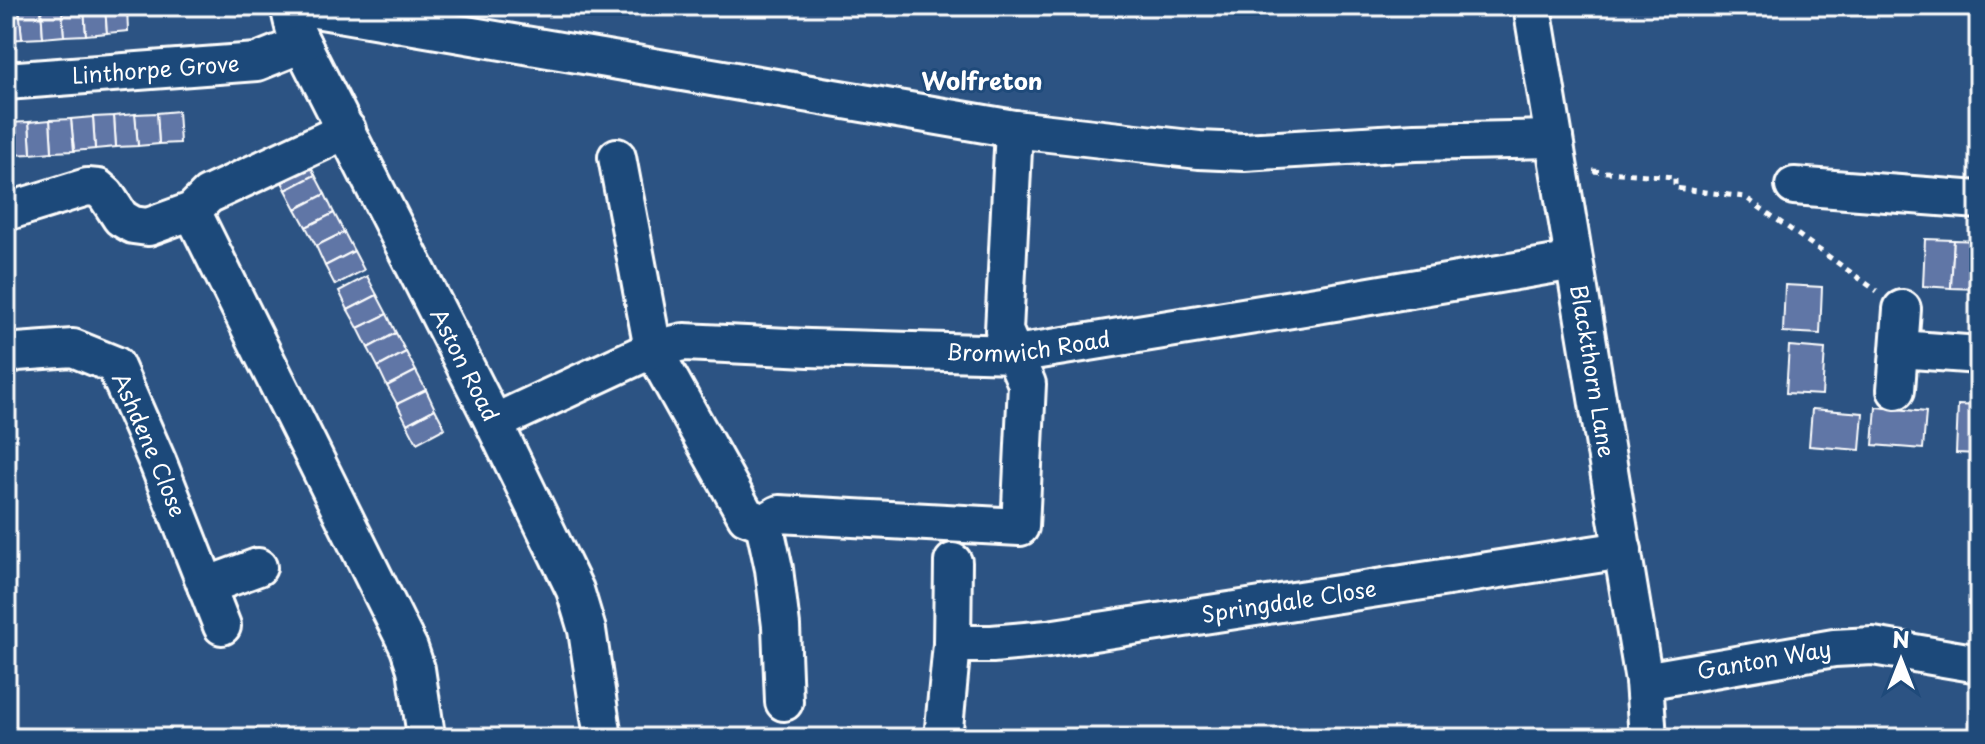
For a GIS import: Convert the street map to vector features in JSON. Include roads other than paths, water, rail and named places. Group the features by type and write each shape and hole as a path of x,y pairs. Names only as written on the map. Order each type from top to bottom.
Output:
{"street":[{"name":"Aston Road","path":"289,6 302,44 575,590 587,630 603,738"},
{"path":"298,6 1014,129 1199,150 1244,152 1415,142 1557,153"},
{"name":"Blackthorn Lane","path":"1532,6 1644,681 1648,738"},
{"name":"Linthorpe Grove","path":"6,81 257,62 302,44"},
{"path":"764,523 779,514 1020,527 1027,384 1004,331 1014,129"},
{"path":"6,212 87,187 98,188 121,218 133,225 148,227 192,211 208,195 347,130"},
{"path":"617,157 653,349 746,516 764,523"},
{"path":"1794,186 1979,200"},
{"path":"192,211 409,648 416,669 425,729"},
{"name":"Bromwich Road","path":"494,423 653,349 684,342 1015,354 1574,261"},
{"path":"1896,390 1902,309"},
{"name":"Ashdene Close","path":"6,356 17,352 73,348 115,365 158,463 222,626"},
{"path":"1900,349 1979,355"},
{"path":"764,523 781,626 784,702"},
{"name":"Springdale Close","path":"952,644 1048,639 1623,550"},
{"path":"944,728 952,644 953,562"},
{"path":"206,586 258,567"},
{"name":"Ganton Way","path":"1644,681 1834,648 1873,646 1979,664"}],"district":[{"name":"Wolfreton","path":"982,82"}]}
